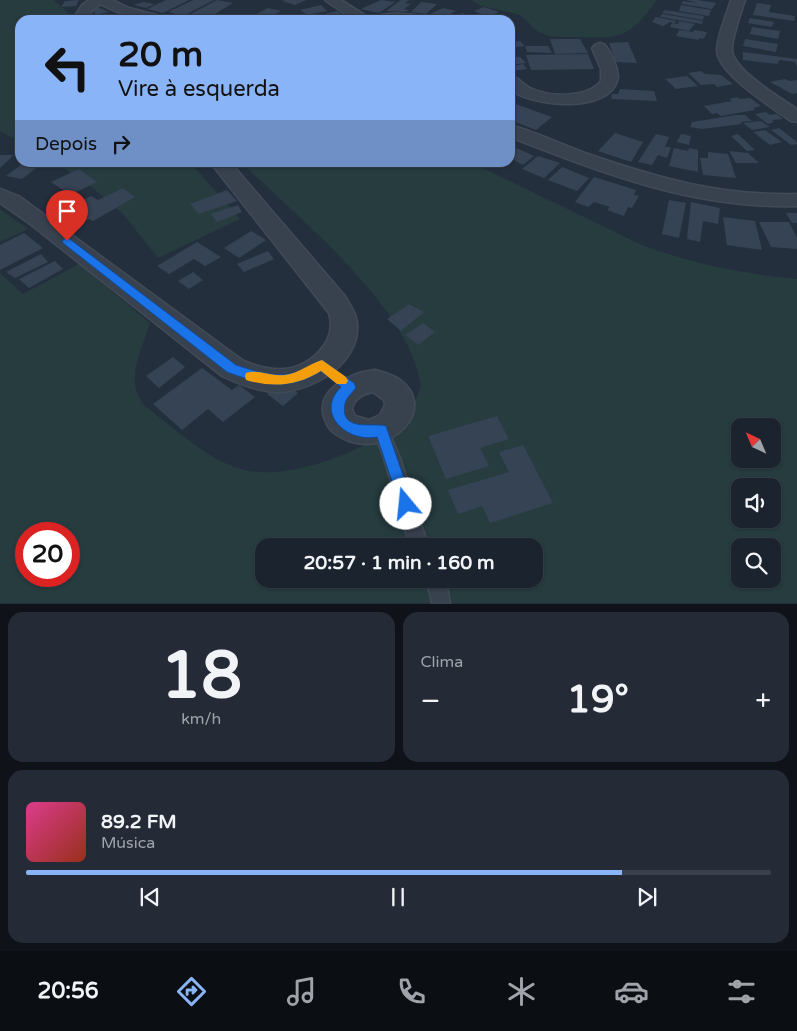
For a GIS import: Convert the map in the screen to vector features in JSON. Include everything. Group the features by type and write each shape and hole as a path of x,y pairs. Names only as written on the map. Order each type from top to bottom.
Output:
{"street":[{"path":"82,15 87,8 97,0"},
{"path":"101,0 124,11 140,15"},
{"path":"332,0 356,15"},
{"path":"738,0 724,50 726,58 741,76 797,117"},
{"path":"515,85 521,90 539,96 566,99 592,95 603,88 609,80 609,70 600,48"},
{"path":"515,133 600,165 691,190 757,200 797,200"},
{"path":"0,195 13,201 37,218 232,368 260,378 286,380 306,374 322,365 336,350 343,336 343,318 336,301 223,167"},
{"path":"322,365 349,387"},
{"path":"364,382 375,382 385,384 396,394 400,402 400,412 391,424 382,430 358,431 343,423 338,413 338,404 342,394 349,387 364,382"}],"lane":[{"path":"382,430 417,538"},
{"path":"437,588 441,604"}],"green space":[{"path":"0,0 54,0 68,15 15,15 15,139 0,131"},
{"path":"471,0 657,0 639,22 624,33 615,36 592,38 557,37 543,34 519,15 488,8"},
{"path":"62,167 194,167 240,219 158,258 124,215 93,188"},
{"path":"246,167 480,167 644,246 719,267 797,279 797,603 0,603 0,273 23,294 79,264 150,323 139,354 135,375 135,386 138,396 144,405 203,450 228,465 256,472 273,472 291,470 326,461 376,439 404,414 419,392 420,382 411,353 395,323 373,293 347,264"},
{"path":"0,209 28,229 0,242"}],"building":[{"path":"79,0 76,6 61,7 65,1"},
{"path":"166,0 189,0 163,13 147,9"},
{"path":"193,0 214,0 185,15 168,12"},
{"path":"217,0 233,3 213,15 189,15"},
{"path":"306,0 295,5 282,1"},
{"path":"381,0 395,2 379,13 361,9"},
{"path":"401,0 409,0 405,3 411,4 404,9 409,10 405,12 386,11"},
{"path":"687,0 716,3 712,9 682,4 683,1 698,3"},
{"path":"143,2 155,4 146,8 134,5"},
{"path":"421,2 437,4 426,14 411,12"},
{"path":"757,3 771,5 769,12 795,16 794,21 753,15"},
{"path":"321,5 327,11 307,15 300,10"},
{"path":"681,5 711,10 709,16 679,11"},
{"path":"97,7 109,12 95,15 94,9"},
{"path":"484,7 499,12 492,15 483,15 474,11"},
{"path":"268,8 281,11 273,15 255,15"},
{"path":"443,8 456,11 449,15 430,14"},
{"path":"664,10 704,16 703,20 663,13"},
{"path":"337,11 342,15 321,15"},
{"path":"662,14 703,21 702,24 660,17"},
{"path":"656,17 676,21 675,23 670,22 663,26 652,22"},
{"path":"750,18 774,22 772,27 748,23"},
{"path":"679,21 695,24 689,31 670,27 672,23 678,24"},
{"path":"752,27 780,31 778,39 750,34"},
{"path":"679,30 707,32 704,39 699,38 699,40 676,36"},
{"path":"550,39 580,39 588,53 555,54"},
{"path":"745,39 778,44 776,52 743,46"},
{"path":"520,41 525,46 515,47 515,42"},
{"path":"628,42 637,63 616,62 609,43"},
{"path":"525,46 548,46 552,53 527,52"},
{"path":"743,52 797,59 797,67 795,62 780,60 777,64 743,60"},
{"path":"588,54 594,69 531,70 526,55"},
{"path":"520,57 526,63 515,64 515,58"},
{"path":"523,64 527,69 515,70 515,66"},
{"path":"701,71 705,74 721,75 733,84 717,87 714,84 701,85 688,73"},
{"path":"687,76 698,86 676,89 665,79"},
{"path":"785,79 789,81 797,80 797,93 792,94 770,82"},
{"path":"620,89 654,91 657,101 611,99 612,94 618,94"},
{"path":"737,97 740,99 750,98 761,106 753,108 755,110 721,116 717,113 712,114 704,106 732,101 729,99"},
{"path":"515,104 552,117 536,130 515,122"},
{"path":"766,112 770,115 777,114 783,119 772,120 774,122 768,124 755,114"},
{"path":"745,115 752,121 702,129 690,127 692,122"},
{"path":"761,121 770,127 752,130 743,123"},
{"path":"779,128 797,144 791,145 771,130"},
{"path":"765,130 782,142 770,145 753,132"},
{"path":"615,133 643,142 631,162 598,151"},
{"path":"656,134 669,137 665,147 671,147 667,158 658,155 652,165 638,162"},
{"path":"681,134 691,136 689,145 677,142"},
{"path":"738,134 755,150 747,151 731,136"},
{"path":"515,147 534,156 523,165 515,161"},
{"path":"674,148 688,151 689,148 698,150 698,172 669,166"},
{"path":"729,151 748,153 759,163 736,163"},
{"path":"708,152 728,154 736,178 703,175 700,158 708,158"},
{"path":"0,155 14,155 0,168"},
{"path":"538,156 560,163 544,178 522,169"},
{"path":"18,167 38,167 22,179 6,176"},
{"path":"562,167 589,178 577,191 548,180"},
{"path":"79,169 97,182 70,195 51,182"},
{"path":"594,177 636,190 634,195 639,196 632,208 628,207 624,216 607,210 610,207 594,202 588,207 575,202"},
{"path":"123,188 135,197 93,221 89,219 84,222 65,209 91,196 98,200"},
{"path":"227,190 237,201 199,214 190,204"},
{"path":"669,200 686,203 679,238 662,234"},
{"path":"691,202 720,208 718,224 703,221 700,242 687,239"},
{"path":"238,205 242,212 217,222 211,214"},
{"path":"786,213 797,213 797,223 792,223"},
{"path":"723,217 755,221 762,250 727,245"},
{"path":"759,222 789,222 797,238 797,249 771,247"},
{"path":"251,231 266,240 239,258 224,248"},
{"path":"24,233 43,248 0,270 0,245"},
{"path":"197,242 221,257 205,266 194,259 169,274 157,266"},
{"path":"268,251 274,259 244,272 237,264"},
{"path":"41,254 48,262 15,278 6,272"},
{"path":"55,261 63,269 29,288 19,279"},
{"path":"193,272 203,280 189,289 178,281"},
{"path":"409,304 424,312 401,331 387,319"},
{"path":"423,323 435,332 418,345 405,335"},
{"path":"173,357 185,367 159,388 146,376"},
{"path":"202,368 232,390 239,385 255,397 223,422 208,409 182,430 153,404"},
{"path":"283,382 298,393 283,406 267,394"},
{"path":"497,416 509,439 480,448 489,466 446,479 428,436"},
{"path":"523,445 553,503 490,523 482,506 458,514 448,490 509,472 499,452"}],"slow traffic":[{"path":"251,376 286,380 306,374 322,365 341,381"}],"route":[{"path":"67,241 156,308 196,342 232,368 246,375 286,380 306,374 322,365 349,387 342,394 338,404 338,413 343,423 352,429 363,432 382,430 406,504"}]}
